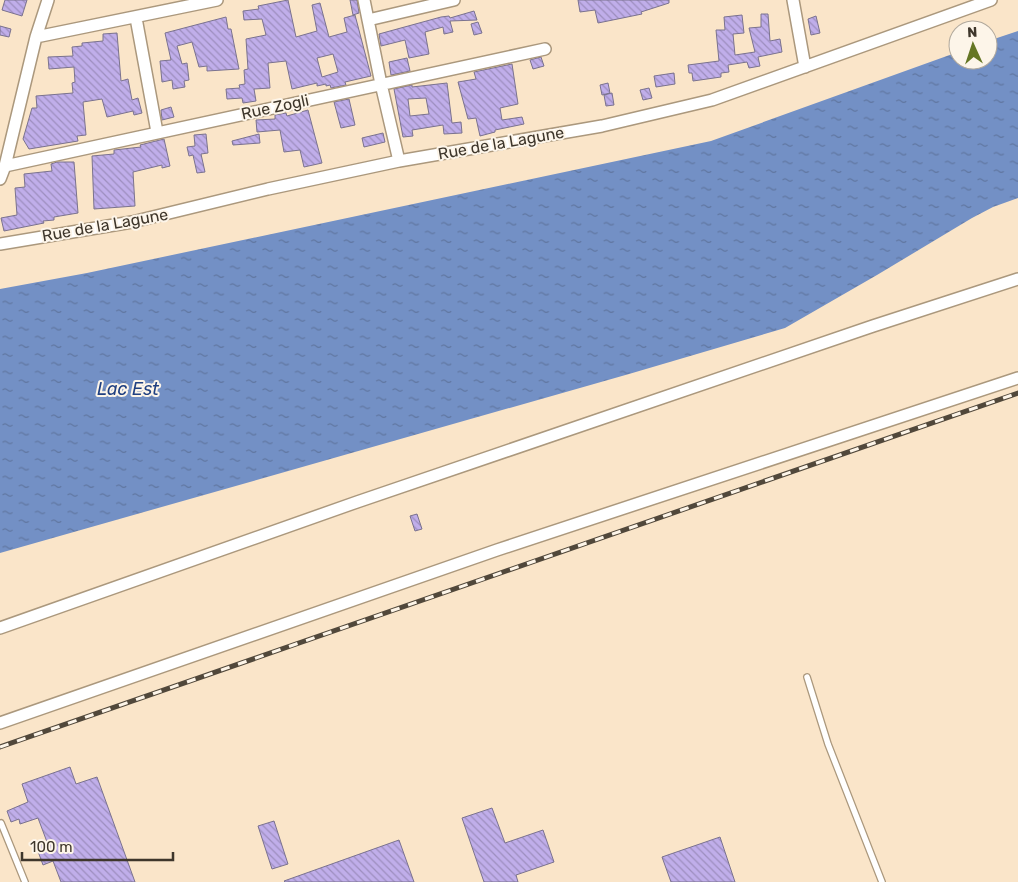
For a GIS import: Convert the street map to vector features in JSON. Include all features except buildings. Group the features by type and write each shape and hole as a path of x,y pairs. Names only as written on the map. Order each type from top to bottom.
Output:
{"street":[{"path":"0,179 5,166 36,37 48,0"},
{"path":"36,37 136,18 214,0"},
{"path":"364,0 399,161"},
{"path":"368,20 454,0"},
{"path":"793,0 805,67"},
{"name":"Rue de la Lagune","path":"0,244 132,222 268,189 399,161 602,126 712,100 989,0"},
{"path":"136,18 157,132"},
{"name":"Rue Zogli","path":"5,166 545,49"},
{"path":"0,628 357,502 873,326 1018,281"},
{"path":"0,723 497,550 1018,378"}],"lane":[{"path":"807,677 828,744 882,882"},
{"path":"1,823 26,882"}],"water":[{"name":"Lac Est","path":"1018,31 1018,198 993,207 972,218 785,328 0,553 0,289 87,273 711,141 948,56 948,70 998,70 998,38"}],"railway":[{"path":"0,747 1018,393"}]}
